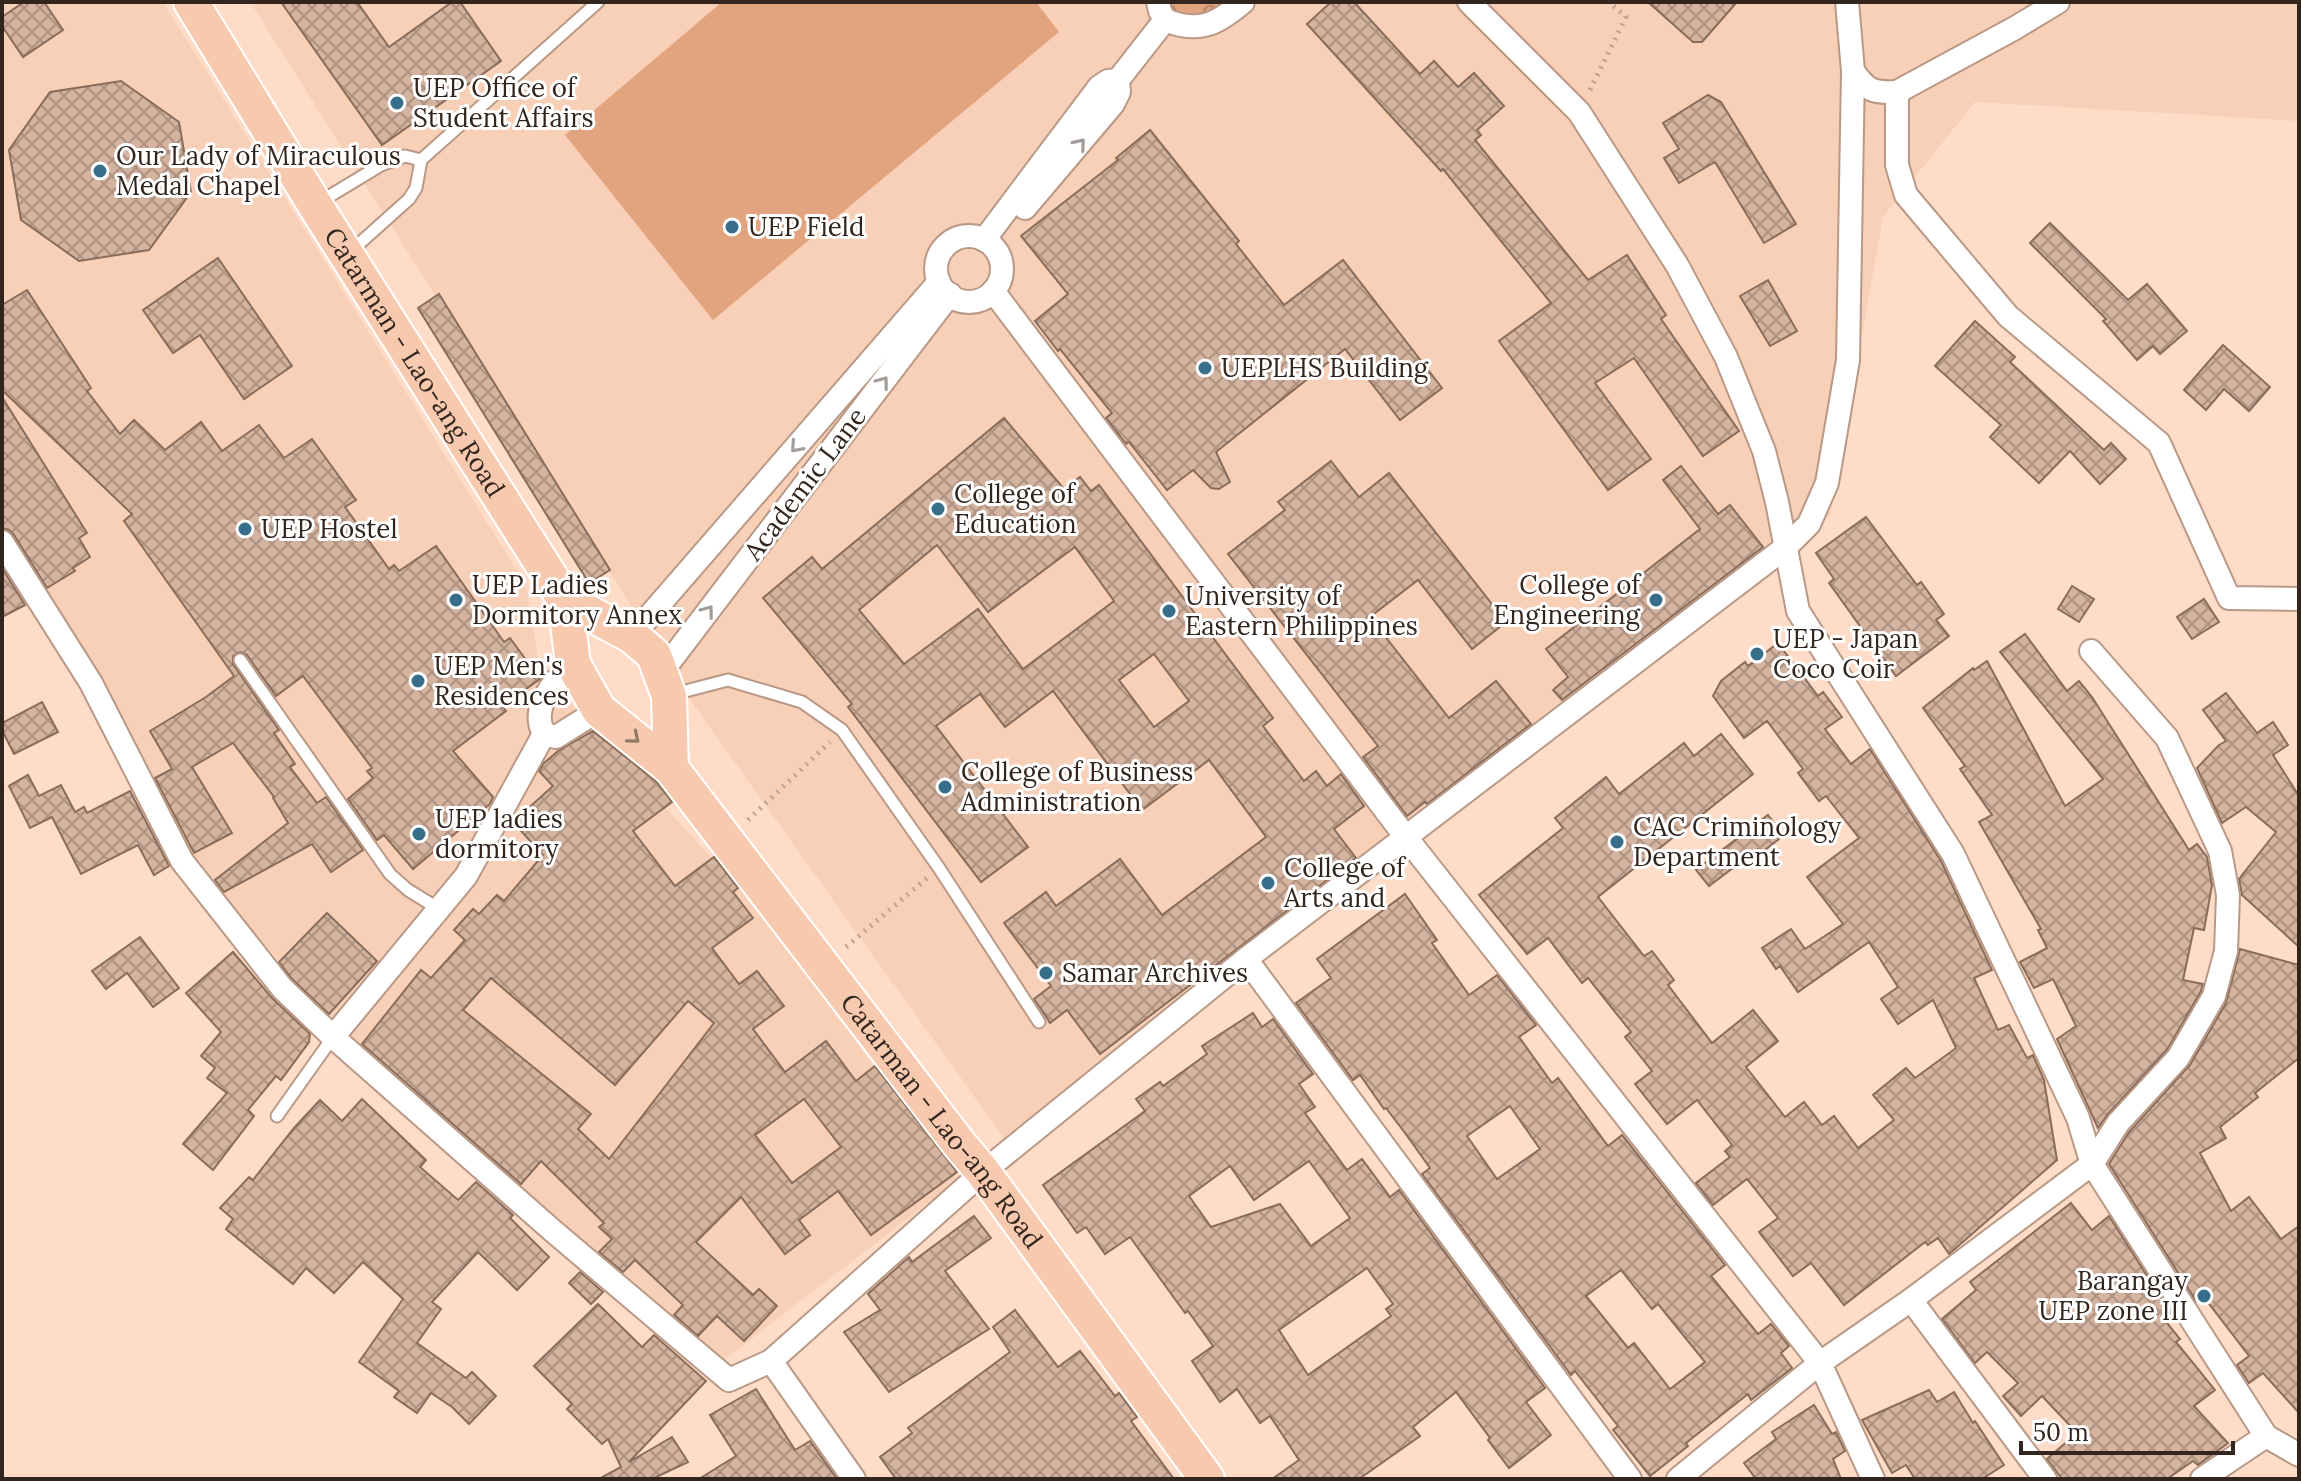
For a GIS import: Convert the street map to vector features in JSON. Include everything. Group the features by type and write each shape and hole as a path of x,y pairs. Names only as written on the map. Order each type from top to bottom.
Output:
{"main road":[{"name":"Catarman - Lao-ang Road","path":"191,2 315,205 565,600 573,664 599,710 671,768 983,1172 1207,1479"},
{"name":"Catarman - Lao-ang Road","path":"565,600 632,636 654,655 665,684"},
{"path":"665,684 671,768"}],"street":[{"path":"989,243 1113,104 1119,92 1118,80 1161,11 1182,27 1200,26 1223,19 1243,2"},
{"path":"1469,2 1579,112 1677,265 1726,357 1764,451 1798,611 1953,854 2078,1118 2092,1164 2266,1436 2299,1455"},
{"path":"2,542 91,683 182,861 282,988 333,1037 553,1231 729,1380 771,1361 983,1172 1246,959 1786,547 1809,524 1827,483 1848,360 1853,71 1847,2"},
{"path":"1853,71 1864,87 1879,93 1897,92 2058,2"},
{"path":"1897,92 1897,165 1906,195 2008,316 2159,443 2229,598 2299,599"},
{"path":"970,236 989,243 1002,262 999,283 993,291 985,298 964,301 944,288 937,261 949,242 970,236"},
{"name":"Academic Lane","path":"632,636 843,393 944,288"},
{"name":"Academic Lane","path":"665,684 863,409 944,288"},
{"path":"993,291 1405,836 1820,1363 1873,1479"},
{"path":"843,393 863,409"},
{"path":"1678,1479 1820,1363 1911,1300 2092,1164 2118,1123 2178,1058 2214,996 2226,951 2228,895 2220,851 2167,738 2091,651"},
{"path":"573,664 550,688 541,706 539,724 544,734 556,737 599,710"},
{"path":"333,1037 466,876 544,734"},
{"path":"1246,959 1630,1479"},
{"path":"1911,1300 2045,1479"},
{"path":"771,1361 854,1479"},
{"path":"2202,1479 2266,1436"}],"lane":[{"path":"347,254 409,199 416,188 421,160 598,2"},
{"path":"315,205 381,165 405,156 421,160"},
{"path":"240,660 390,874 408,890 439,909"},
{"path":"665,684 728,680 802,702 842,730 939,868 1039,1022"},
{"path":"277,1116 333,1037"}],"path":[{"path":"1579,112 1626,17 1609,2"},
{"path":"726,840 842,730"},
{"path":"824,966 939,868"}],"shaded area":[{"path":"2,2 163,2 526,585 540,670 758,909 958,1180 721,1362 350,1043 190,857 2,540"},
{"name":"University of Eastern Philippines","path":"250,2 2299,2 2299,121 1975,102 1883,217 1830,515 1006,1141 695,707"}],"green space":[{"name":"UEP Field","path":"722,2 1036,2 1059,32 713,320 565,135"},
{"path":"1169,2 1238,2 1208,19 1175,14"}],"building":[{"path":"24,2 44,2 63,30 23,57 2,26 2,17"},
{"name":"UEP Office of Student Affairs","path":"281,2 357,2 389,47 452,2 460,2 501,61 382,145"},
{"path":"1331,2 1354,2 1420,74 1434,61 1458,87 1474,73 1504,106 1477,130 1481,135 1475,140 1588,280 1627,255 1666,315 1661,319 1739,431 1703,456 1634,358 1595,383 1651,459 1608,490 1499,341 1551,303 1443,169 1441,171 1307,24"},
{"path":"1648,2 1737,2 1702,42 1693,42"},
{"name":"Our Lady of Miraculous Medal Chapel","path":"121,81 179,122 191,192 149,250 79,261 21,220 9,150 50,92"},
{"path":"1708,95 1721,102 1796,224 1764,243 1715,162 1679,183 1664,158 1679,149 1663,123"},
{"path":"1150,130 1239,241 1236,244 1284,305 1343,260 1442,388 1400,420 1345,349 1216,452 1230,482 1219,489 1211,488 1193,470 1167,490 1106,418 1112,413 1035,321 1068,294 1021,236 1118,160 1116,158"},
{"path":"2050,223 2128,300 2147,284 2187,331 2160,354 2153,346 2137,360 2103,321 2106,319 2030,243"},
{"path":"218,258 292,366 244,399 200,335 173,353 143,310"},
{"path":"1768,280 1797,331 1770,346 1740,296"},
{"path":"27,290 91,388 87,391 120,434 134,420 165,450 201,422 222,451 259,425 284,458 312,439 356,500 345,507 389,569 394,565 399,571 436,546 504,642 510,638 540,679 502,706 506,711 453,751 493,797 490,804 413,869 384,835 377,840 348,799 373,778 367,771 372,768 303,676 276,696 247,655 240,652 233,656 233,664 279,730 274,733 295,764 290,767 317,803 326,797 363,850 331,872 312,844 224,892 215,880 288,823 274,797 233,743 192,767 232,833 194,853 155,778 172,769 150,731 234,676 124,521 132,514 2,390 2,305"},
{"path":"439,294 610,570 589,583 418,308"},
{"path":"1975,321 2015,357 2010,362 2104,450 2111,443 2126,459 2100,484 2070,451 2039,483 1990,437 2001,425 1935,366"},
{"path":"2223,345 2270,387 2249,411 2224,389 2206,410 2184,390"},
{"path":"2,397 87,533 79,538 90,557 73,568 75,571 47,588 14,535 2,528"},
{"path":"1004,418 1064,489 1080,477 1091,491 1099,485 1273,718 1263,726 1304,781 1316,771 1327,786 1341,774 1364,806 1334,829 1356,858 1100,1054 1067,1010 1050,1023 1034,999 1051,986 1004,923 1046,892 1056,906 1120,859 1162,915 1266,837 1209,760 1142,810 1053,691 1005,727 980,694 936,726 1028,847 981,882 848,707 852,704 763,598 812,557 822,569","holes":["937,545 988,612 1075,547 1114,601 1023,669 978,609 904,664 859,610","1154,654 1189,701 1154,727 1119,680"]},
{"path":"1331,461 1359,497 1389,473 1506,622 1472,649 1418,580 1370,617 1449,718 1496,681 1531,724 1407,816 1363,757 1378,746 1228,554 1285,510 1278,502"},
{"name":"College of Engineering","path":"1681,466 1718,514 1730,505 1763,547 1562,700 1553,690 1568,677 1546,649 1700,529 1663,480"},
{"path":"1866,517 1917,585 1921,582 1944,614 1936,620 1949,636 1896,676 1829,583 1834,579 1816,553"},
{"path":"2,568 25,605 2,617"},
{"path":"2072,586 2094,599 2079,622 2058,609"},
{"path":"2204,599 2219,622 2192,639 2177,617"},
{"path":"2025,634 2067,691 2079,681 2092,697 2189,850 2197,844 2207,857 2212,885 2204,930 2194,928 2183,980 2203,984 2201,991 2167,1050 2098,1128 2057,1039 2076,1026 2053,979 2034,988 2020,962 2047,948 2038,930 2041,929 1979,822 1992,815 1960,769 1965,766 1923,708 1973,668 1987,661 2065,806 2103,779 2000,652"},
{"path":"1778,643 1818,696 1823,692 1842,717 1825,729 1851,764 1870,749 1941,861 1992,970 1974,978 1998,1030 2009,1025 2027,1058 2033,1055 2044,1080 2057,1160 1949,1254 1938,1238 1928,1245 1925,1242 1844,1305 1811,1263 1793,1276 1759,1232 1778,1218 1747,1179 1713,1205 1696,1183 1730,1157 1725,1151 1732,1145 1697,1100 1667,1124 1635,1084 1652,1071 1625,1037 1631,1032 1588,978 1582,983 1548,938 1527,954 1479,895 1563,828 1555,818 1606,777 1619,794 1684,743 1694,756 1721,734 1753,774 1598,897 1644,956 1652,951 1674,980 1668,985 1712,1043 1753,1010 1778,1041 1746,1067 1785,1117 1804,1102 1822,1125 1834,1116 1858,1148 1894,1120 1873,1095 1906,1068 1915,1078 1956,1048 1933,1000 1898,1024 1881,999 1898,987 1869,942 1798,992 1780,966 1776,969 1762,948 1791,929 1805,949 1843,924 1807,877 1859,838 1826,796 1819,801 1798,773 1803,769 1767,721 1744,738 1713,696 1721,681 1745,662 1748,666"},
{"path":"2226,693 2257,733 2273,722 2288,745 2273,755 2299,796 2299,947 2242,895 2239,879 2276,832 2246,807 2222,823 2197,768 2226,741 2203,710"},
{"path":"42,702 58,732 14,754 2,730 2,723"},
{"path":"593,731 657,782 672,802 633,831 675,886 714,857 738,888 733,892 753,918 712,948 739,984 757,971 784,1006 753,1029 785,1072 826,1041 856,1081 875,1066 957,1172 871,1235 838,1191 799,1220 810,1235 785,1254 741,1197 696,1242 753,1295 759,1289 777,1306 744,1341 717,1316 698,1336 674,1315 683,1305 635,1260 623,1272 599,1252 612,1239 599,1227 604,1223 541,1161 521,1184 362,1044 421,970 431,978 465,940 454,930 473,909 479,914 497,895 504,901 543,855 513,822 553,786 539,771 558,751","holes":["491,978 615,1085 688,1001 714,1023 609,1159 578,1129 591,1114 463,1010","804,1099 841,1147 792,1183 755,1135"]},
{"path":"28,775 39,796 61,785 75,812 84,807 87,813 130,791 169,866 154,875 138,845 81,874 52,817 30,828 9,786"},
{"path":"1768,815 1781,832 1777,835 1779,839 1761,853 1758,849 1709,886 1696,870"},
{"path":"1405,894 1437,940 1432,943 1469,995 1497,975 1536,1025 1519,1037 1552,1083 1558,1078 1608,1146 1622,1135 1725,1265 1711,1276 1758,1334 1771,1324 1789,1346 1781,1353 1792,1368 1751,1400 1748,1394 1650,1476 1613,1430 1618,1426 1575,1371 1571,1375 1422,1174 1430,1168 1405,1133 1360,1075 1353,1080 1296,1003 1331,978 1317,959","holes":["1510,1106 1540,1149 1497,1179 1467,1136","1621,1270 1652,1309 1658,1304 1705,1362 1670,1389 1634,1343 1628,1348 1586,1296"]},
{"path":"327,913 377,961 329,1014 292,979 279,962"},
{"path":"140,937 179,988 153,1007 127,973 106,989 92,971"},
{"path":"2240,949 2299,965 2299,1058 2255,1093 2258,1097 2220,1127 2226,1138 2200,1153 2231,1211 2249,1197 2281,1239 2299,1226 2299,1413 2263,1373 2249,1383 2237,1365 2249,1356 2203,1296 2196,1301 2109,1164 2129,1132 2190,1065 2226,1003"},
{"path":"233,952 272,998 310,1034 309,1042 281,1080 276,1076 248,1110 254,1116 213,1170 183,1144 227,1093 207,1078 215,1068 201,1056 221,1032 186,993"},
{"path":"1253,1013 1262,1027 1273,1019 1313,1074 1299,1084 1315,1107 1305,1113 1347,1170 1362,1159 1390,1197 1399,1190 1545,1388 1526,1402 1551,1435 1509,1468 1456,1392 1413,1427 1420,1436 1359,1479 1272,1479 1299,1460 1270,1416 1260,1423 1237,1389 1220,1402 1192,1361 1213,1346 1130,1237 1105,1254 1086,1227 1077,1233 1043,1185 1145,1111 1136,1099 1160,1082 1163,1086 1207,1054 1202,1046","holes":["1309,1161 1350,1218 1311,1246 1280,1204 1211,1227 1189,1196 1230,1166 1254,1200","1367,1268 1393,1304 1386,1309 1391,1316 1308,1375 1279,1330"]},
{"path":"362,1099 426,1160 420,1167 458,1200 476,1182 513,1215 510,1218 549,1257 517,1290 478,1252 432,1302 441,1309 417,1343 466,1378 472,1372 496,1396 469,1424 452,1407 431,1393 417,1413 394,1397 399,1391 359,1362 403,1299 363,1262 334,1293 306,1268 293,1284 226,1229 233,1219 220,1208 249,1177 253,1180 320,1100 342,1121"},
{"path":"2071,1203 2092,1230 2109,1216 2174,1318 2167,1323 2180,1339 2176,1342 2215,1390 2194,1406 2228,1443 2198,1465 2193,1461 2167,1479 2062,1479 2047,1459 2077,1433 2042,1396 2021,1416 2003,1396 2018,1383 1987,1352 1975,1363 1942,1319 1976,1290 1970,1282"},
{"path":"974,1216 991,1238 945,1271 989,1329 889,1392 844,1332 880,1310 868,1294 909,1257 912,1262"},
{"path":"580,1272 603,1292 591,1304 569,1283"},
{"path":"598,1304 642,1347 654,1335 706,1381 629,1462 672,1437 688,1462 652,1479 599,1479 621,1467 608,1439 602,1444 567,1409 572,1404 534,1366"},
{"path":"1015,1310 1058,1367 1080,1351 1115,1396 1119,1393 1137,1417 1131,1421 1174,1479 896,1479 880,1457 912,1433 908,1428 1010,1352 993,1327"},
{"path":"756,1389 795,1450 810,1441 837,1479 699,1479 736,1456 710,1415"},
{"path":"1929,1390 1937,1402 1954,1392 2004,1465 1982,1479 1915,1479 1906,1465 1892,1473 1862,1420"},
{"path":"1814,1405 1832,1434 1836,1432 1845,1451 1833,1459 1841,1479 1756,1479 1744,1463 1776,1439 1772,1432"}],"place":[{"name":"UEP Office of Student Affairs","path":"397,103"},
{"name":"Our Lady of Miraculous Medal Chapel","path":"100,171"},
{"name":"UEP Field","path":"732,227"},
{"name":"UEPLHS Building","path":"1205,368"},
{"name":"College of Education","path":"938,509"},
{"name":"UEP Hostel","path":"245,529"},
{"name":"UEP Ladies Dormitory Annex","path":"456,600"},
{"name":"College of Engineering","path":"1656,600"},
{"name":"University of Eastern Philippines","path":"1169,611"},
{"name":"UEP - Japan Coco Coir","path":"1757,654"},
{"name":"UEP Men's Residences","path":"418,681"},
{"name":"College of Business Administration","path":"945,787"},
{"name":"UEP ladies dormitory","path":"419,834"},
{"name":"CAC Criminology Department","path":"1617,842"},
{"name":"College of Arts and","path":"1268,883"},
{"name":"Samar Archives","path":"1046,973"},
{"name":"Barangay UEP zone III","path":"2204,1296"}]}
